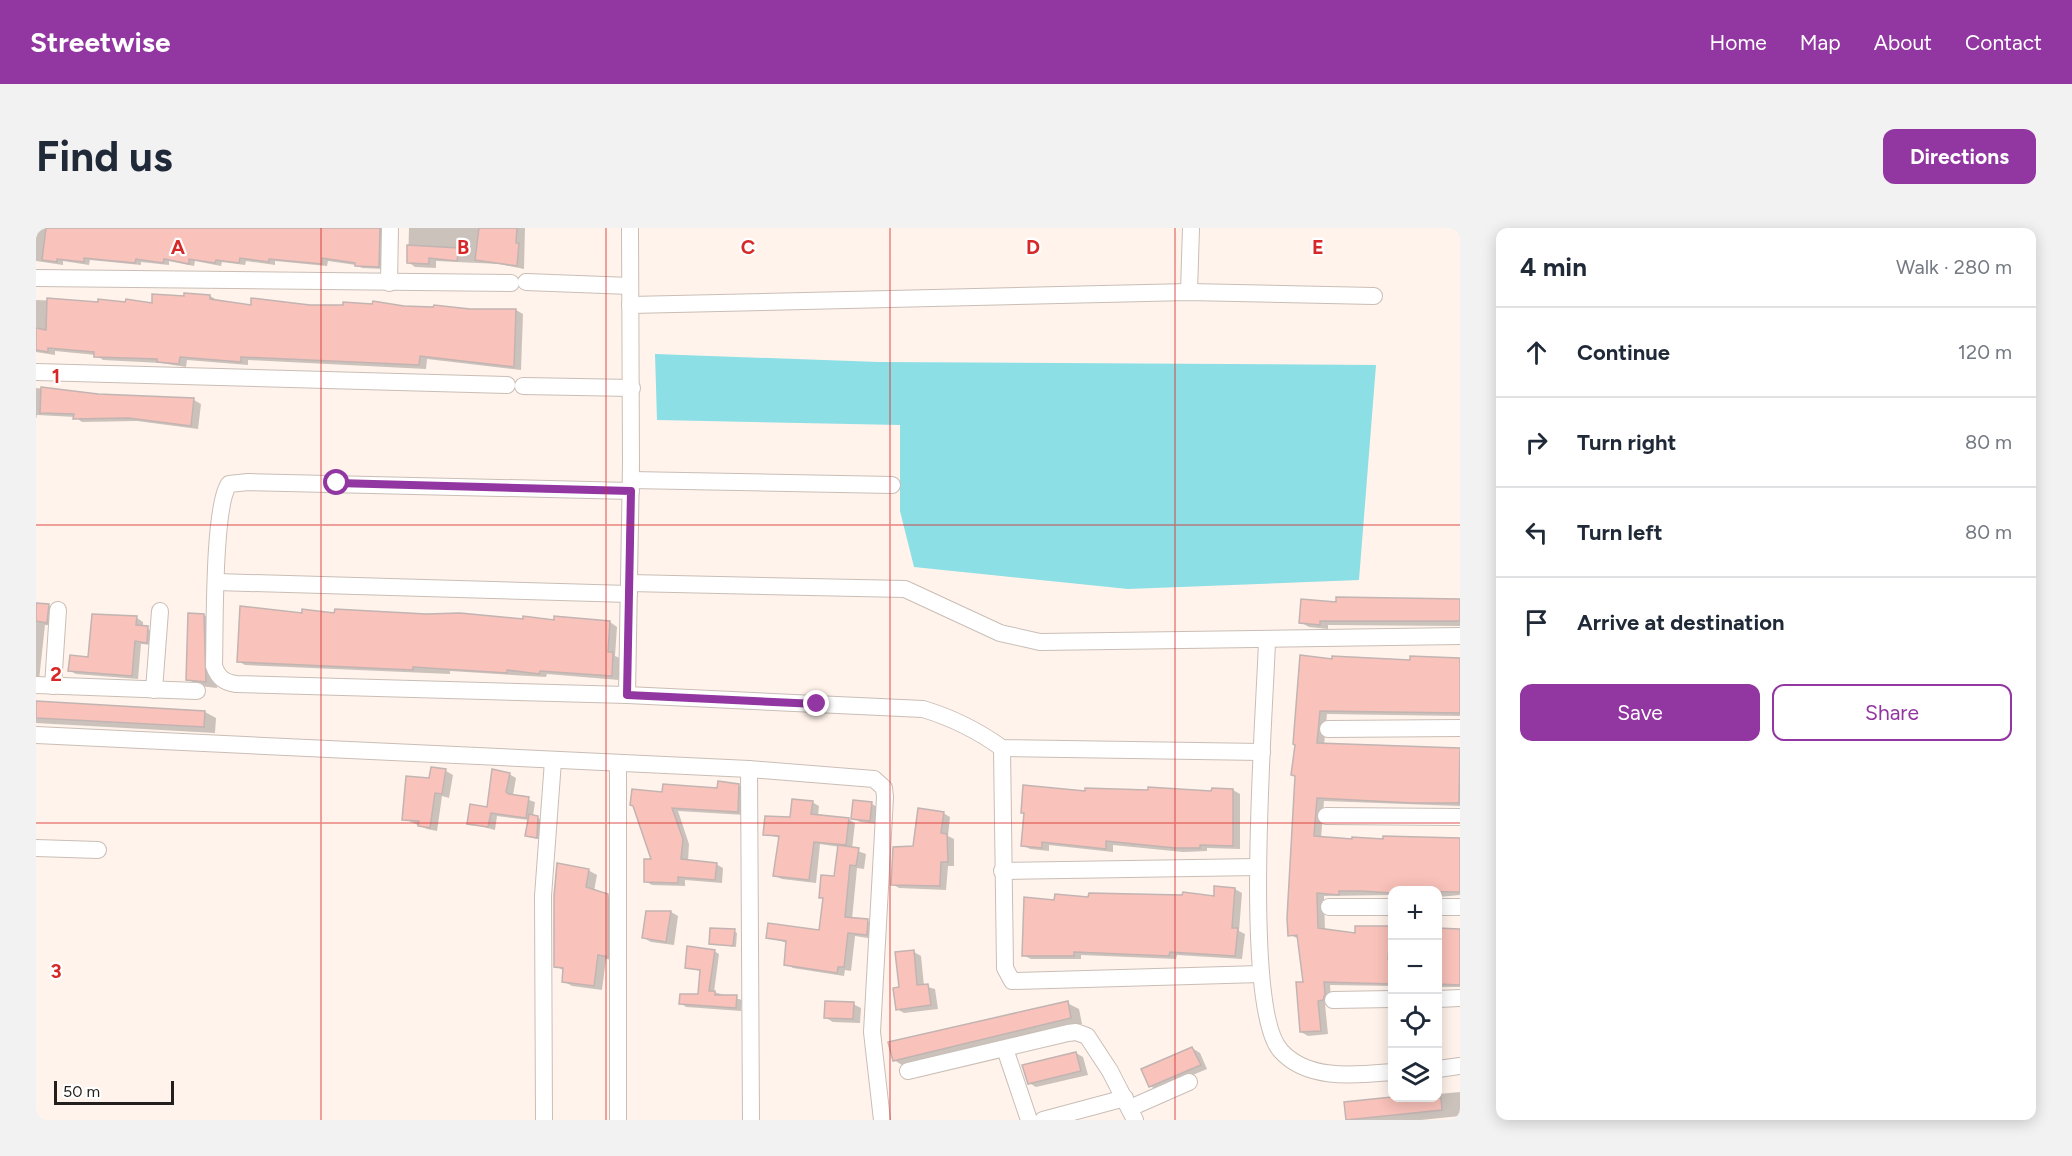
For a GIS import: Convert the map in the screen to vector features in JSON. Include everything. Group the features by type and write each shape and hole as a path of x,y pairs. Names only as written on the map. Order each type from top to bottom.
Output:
{"street":[{"path":"389,283 390,228"},
{"path":"627,695 632,388 630,228"},
{"path":"1189,292 1191,228"},
{"path":"36,278 630,286"},
{"path":"630,305 1189,292 1374,296"},
{"path":"36,372 632,388"},
{"path":"892,485 237,482 229,484 221,499 214,666 218,676 226,682 627,695 923,709 952,718 1002,748 1262,752"},
{"path":"217,582 629,589 905,589 1000,633 1040,642 1267,641 1460,636"},
{"path":"58,610 44,685 197,691"},
{"path":"154,690 160,611"},
{"path":"1267,641 1258,867 1261,974 1274,1043 1292,1061 1318,1072 1358,1075 1388,1072"},
{"path":"1328,729 1460,728"},
{"path":"36,735 749,769 874,779 884,788 872,1032 882,1120"},
{"path":"1002,748 1005,968 1012,981 1261,974"},
{"path":"544,1120 543,896 554,761"},
{"path":"618,764 618,1120"},
{"path":"749,769 751,1120"},
{"path":"1326,816 1460,817"},
{"path":"36,848 98,850"},
{"path":"1002,871 1258,867"},
{"path":"1329,907 1388,907"},
{"path":"1442,907 1460,907"},
{"path":"1442,999 1460,998"},
{"path":"1333,1000 1388,999"},
{"path":"908,1071 1068,1033 1082,1033 1093,1045 1130,1109"},
{"path":"1005,1049 1029,1120"},
{"path":"1442,1068 1460,1066"},
{"path":"1046,1120 1130,1109 1190,1082"}],"water":[{"path":"655,354 879,362 1376,365 1359,580 1128,589 914,567 900,511 900,425 657,420"}],"building":[{"path":"46,228 380,228 379,267 355,266 355,263 322,258 322,264 269,259 269,262 240,258 239,263 216,260 215,263 189,259 189,264 164,259 163,263 136,259 135,263 84,258 84,262 57,259 57,262 42,260"},
{"path":"479,228 517,228 516,243 519,243 517,266 475,260"},
{"path":"407,245 459,248 457,261 429,258 429,264 407,263"},
{"path":"184,293 210,295 210,299 251,305 251,298 310,305 343,305 343,302 372,304 373,301 404,306 433,307 434,305 470,309 516,309 514,367 420,356 419,365 241,357 241,362 180,357 179,364 157,362 157,359 94,357 94,352 48,348 48,352 36,350 36,328 46,330 47,298 98,302 98,299 125,302 126,299 152,303 152,294 184,296"},
{"path":"41,387 98,394 194,398 191,426 128,418 73,419 74,414 40,413"},
{"path":"1336,597 1460,599 1460,621 1320,621 1320,625 1299,623 1301,599 1336,602"},
{"path":"36,603 49,604 47,623 36,621"},
{"path":"240,606 302,613 302,609 334,613 335,609 426,614 460,613 523,619 523,616 554,620 554,616 610,621 608,652 613,652 612,676 540,671 539,674 507,670 507,673 413,667 413,670 237,662"},
{"path":"188,613 204,614 206,682 186,680"},
{"path":"92,614 137,616 136,625 148,626 147,643 135,641 132,676 68,671 70,655 88,657"},
{"path":"1300,655 1332,659 1332,656 1410,660 1410,656 1460,658 1460,713 1320,711 1317,743 1460,748 1459,803 1317,798 1314,836 1352,839 1352,837 1383,839 1383,836 1460,838 1460,892 1442,892 1442,886 1388,886 1388,893 1339,891 1339,895 1317,893 1318,928 1355,933 1355,926 1388,926 1388,984 1324,982 1325,994 1323,1000 1318,1001 1321,1031 1300,1032 1296,982 1303,982 1297,935 1288,936 1295,776 1291,775 1295,745 1293,744"},
{"path":"36,701 205,711 204,727 36,718"},
{"path":"431,767 446,769 442,794 435,793 430,828 418,826 419,821 402,820 406,776 429,778"},
{"path":"492,769 510,773 506,792 529,797 526,818 491,813 488,827 467,824 470,804 487,807"},
{"path":"718,781 739,784 738,812 672,808 683,839 681,859 717,863 715,880 678,877 678,883 644,882 644,859 651,859 633,806 630,805 632,789 662,792 663,784 717,788"},
{"path":"1023,785 1085,791 1085,788 1148,790 1148,787 1211,791 1212,788 1233,789 1233,846 1200,845 1200,848 1175,848 1106,841 1106,849 1042,842 1042,848 1021,846 1024,813 1021,813"},
{"path":"792,799 813,801 811,814 849,818 846,845 814,842 809,880 773,876 779,836 763,835 765,816 790,817"},
{"path":"853,800 872,802 870,821 851,819"},
{"path":"918,808 944,812 941,833 947,834 948,862 941,862 940,886 891,885 893,847 913,846"},
{"path":"529,814 538,816 537,838 525,836"},
{"path":"838,845 859,848 856,866 850,865 845,917 868,919 867,935 848,933 844,967 838,967 837,973 784,965 786,941 766,938 768,923 819,930 823,898 819,898 821,875 834,876"},
{"path":"557,863 589,869 586,887 608,894 608,957 598,955 594,986 562,982 563,968 554,967 554,896"},
{"path":"1214,886 1235,888 1232,928 1238,928 1235,956 1170,952 1169,956 1074,952 1074,956 1022,956 1024,897 1054,900 1055,894 1088,897 1089,893 1182,895 1183,892 1214,896"},
{"path":"646,911 671,911 666,942 642,938"},
{"path":"710,928 735,929 733,946 709,944"},
{"path":"1442,928 1460,929 1460,985 1442,984"},
{"path":"687,946 715,950 709,991 715,991 715,995 737,995 736,1008 679,1004 680,994 698,994 700,970 685,968"},
{"path":"914,950 917,985 928,984 931,1005 896,1010 893,988 899,987 895,952"},
{"path":"825,1001 854,1002 853,1019 824,1018"},
{"path":"1068,1001 1071,1018 893,1061 888,1042"},
{"path":"1192,1047 1201,1065 1149,1087 1141,1069"},
{"path":"1076,1052 1081,1071 1028,1084 1022,1065"},
{"path":"1388,1097 1388,1102 1441,1102 1442,1110 1346,1120 1344,1102"}],"route":[{"path":"337,483 631,491 627,695 817,704"}]}
